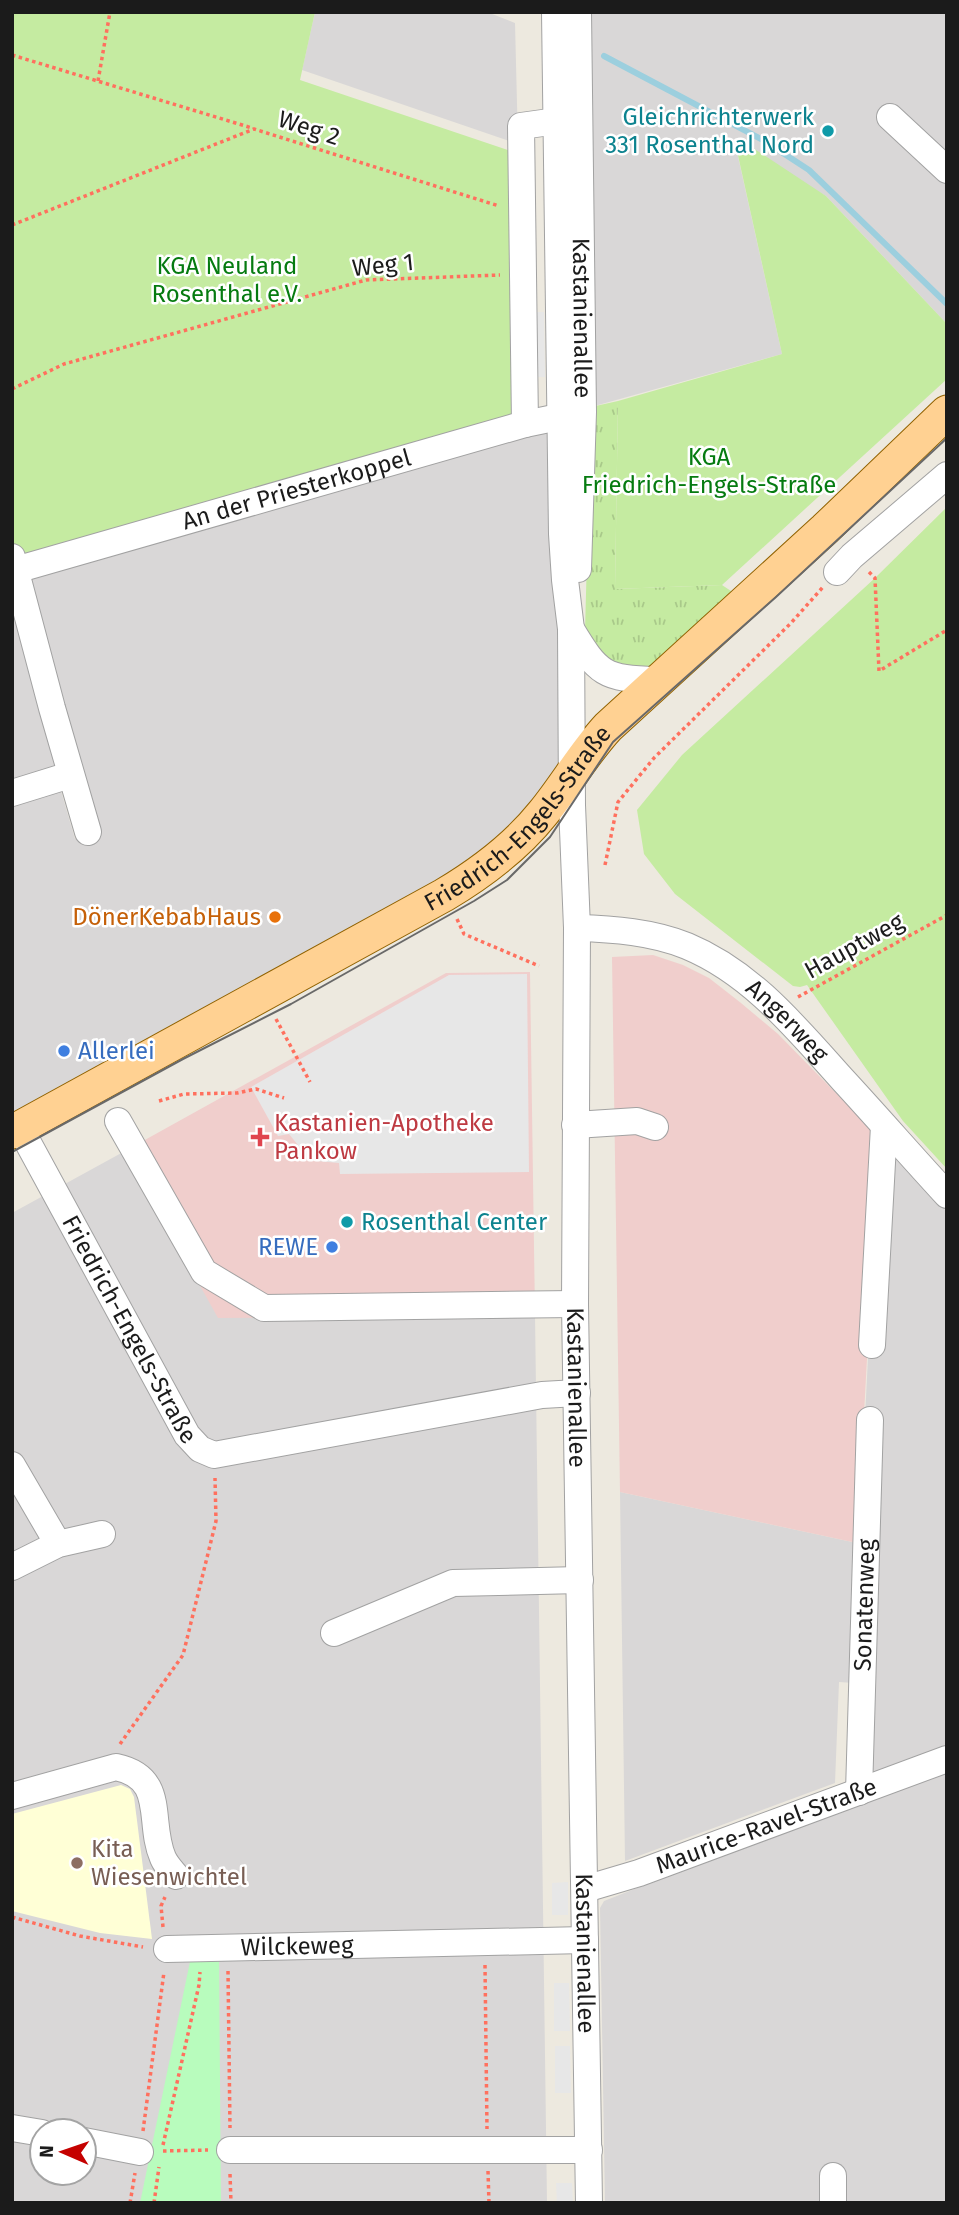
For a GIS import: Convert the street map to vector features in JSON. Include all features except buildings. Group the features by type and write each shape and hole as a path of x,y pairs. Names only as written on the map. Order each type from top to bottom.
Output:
{"main road":[{"name":"Friedrich-Engels-Straße","path":"16,1130 264,996 481,873 529,830 608,727 825,529 947,412"}],"street":[{"name":"Kastanienallee","path":"555,12 557,121 572,414"},
{"name":"Kastanienallee","path":"578,12 572,414 563,552 570,626 577,928 575,1304 589,2203"},
{"path":"890,117 947,170"},
{"path":"525,424 521,126 557,121"},
{"name":"An der Priesterkoppel","path":"13,566 525,424 572,414"},
{"path":"845,564 947,475"},
{"path":"13,566 88,832"},
{"path":"570,626 589,658 608,674 623,679 657,680"},
{"path":"12,793 70,775"},
{"name":"Angerweg","path":"577,928 661,937 689,946 727,968 777,1006 947,1195"},
{"path":"118,1121 204,1272 264,1308 575,1304"},
{"path":"575,1125 637,1121 654,1127"},
{"path":"873,1345 884,1126"},
{"name":"Friedrich-Engels-Straße","path":"16,1130 187,1435 200,1449 214,1455 542,1395 577,1394"},
{"name":"Sonatenweg","path":"859,1792 870,1420"},
{"path":"12,1465 58,1544"},
{"path":"12,1567 58,1544 102,1534"},
{"path":"334,1633 453,1583 580,1580"},
{"name":"Maurice-Ravel-Straße","path":"585,1889 639,1873 947,1759"},
{"path":"12,1797 116,1767 126,1769 145,1782 153,1795 156,1834 163,1859 176,1876"},
{"name":"Wilckeweg","path":"167,1949 585,1940"},
{"path":"98,2143 151,2151"},
{"path":"230,2150 589,2150"},
{"path":"833,2176 833,2203"}],"path":[{"path":"98,81 110,12"},
{"path":"12,55 254,129"},
{"name":"Weg 2","path":"12,225 254,129 521,212"},
{"name":"Weg 1","path":"12,389 64,364 366,279 522,275"},
{"path":"605,866 618,802 654,758 791,623 845,564 875,578 880,671 947,630"},
{"name":"Hauptweg","path":"777,1006 810,991 947,915"},
{"path":"464,934 539,966"},
{"path":"264,996 310,1082"},
{"path":"159,1101 184,1094 237,1093 256,1089 284,1098"},
{"path":"116,1767 119,1746 183,1655 216,1521 214,1455"},
{"path":"154,2203 151,2151 167,1949 161,1906 176,1876"},
{"path":"12,1917 80,1936 167,1949"},
{"path":"485,1942 489,2203"},
{"path":"130,2203 151,2151 199,1986 200,1948"},
{"path":"228,1948 231,2203"},
{"path":"151,2151 230,2150"}],"shaded area":[{"path":"315,12 487,12 515,23 518,144 302,70"},
{"path":"584,12 947,12 947,324 826,196 735,143 782,354 591,407"},
{"path":"528,312 544,312 545,377 529,377"},
{"path":"544,428 558,445 559,767 501,847 12,1126 12,800 61,791 75,839 98,831 25,580"},
{"path":"12,597 56,768 12,786"},
{"path":"653,955 683,965 709,978 741,1003 778,1034 879,1137 857,1543 620,1492 612,957"},
{"path":"530,972 535,1315 218,1318 125,1151 446,973"},
{"path":"527,974 529,1172 340,1174 339,1163 317,1161 302,1150 289,1134 278,1136 251,1087 449,975"},
{"path":"879,1137 947,1212 947,1751 872,1779 862,1478"},
{"path":"125,1151 535,1315 547,2203 12,2203 12,1213"},
{"path":"620,1492 857,1543 854,1683 839,1682 835,1783 625,1861"},
{"path":"947,1766 947,2203 605,2203 600,1908 604,1901"},
{"name":"Kita Wiesenwichtel","path":"121,1785 130,1789 134,1797 152,1939 100,1933 12,1911 12,1814"},
{"path":"568,1882 568,1915 552,1915 552,1883"},
{"path":"554,1983 569,1983 570,2031 554,2031"},
{"path":"555,2046 570,2046 571,2093 555,2093"},
{"path":"556,2183 572,2183 573,2203 557,2203"}],"green space":[{"name":"KGA Neuland Rosenthal e.V.","path":"12,12 315,12 300,80 517,153 521,419 23,559 12,542"},
{"name":"KGA Friedrich-Engels-Straße","path":"738,138 826,196 947,324 947,379 722,585 615,589 618,401 782,354 735,142"},
{"path":"618,401 615,589 722,585 734,593 657,670 604,664 585,631 591,407"},
{"path":"947,507 947,1169 903,1121 807,985 793,986 675,894 644,854 637,810 682,755 875,578"},
{"path":"192,1952 219,1955 221,2203 140,2203"}],"waterway":[{"path":"604,56 763,140 809,170 947,304"}],"tram line":[{"path":"12,1152 291,1004 507,880 550,837 613,742 776,597 947,438"}],"place":[{"name":"Gleichrichterwerk 331 Rosenthal Nord","path":"828,131"},
{"name":"DönerKebabHaus","path":"275,917"},
{"name":"Allerlei","path":"64,1051"},
{"name":"Kastanien-Apotheke Pankow","path":"260,1137"},
{"name":"Rosenthal Center","path":"347,1222"},
{"name":"REWE","path":"332,1247"},
{"name":"Kita Wiesenwichtel","path":"77,1863"}]}
